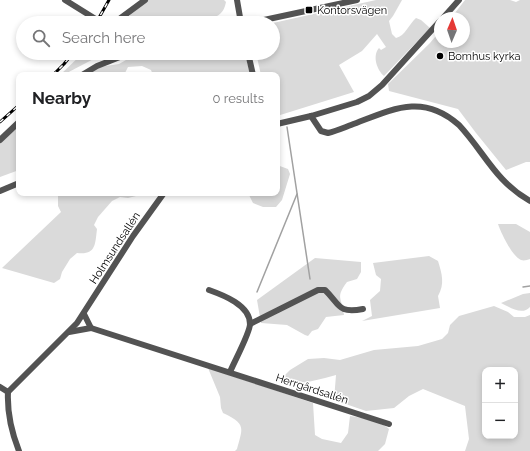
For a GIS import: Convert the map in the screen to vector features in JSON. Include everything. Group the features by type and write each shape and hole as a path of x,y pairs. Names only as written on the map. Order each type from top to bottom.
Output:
{"street":[{"path":"65,0 91,16"},
{"path":"123,16 145,0"},
{"path":"237,0 240,16"},
{"path":"280,17 357,0"},
{"path":"448,12 459,0"},
{"path":"280,123 311,116 357,102 369,96 382,85 434,28"},
{"path":"87,72 112,60"},
{"path":"250,60 252,72"},
{"path":"311,116 321,131 328,133 400,107 416,106 439,111 452,118 460,125 504,182 516,193 530,201"},
{"path":"0,140 16,125"},
{"path":"0,190 16,184"},
{"name":"Holmsundsallén","path":"8,392 69,332 84,314 133,236 162,196"},
{"path":"209,290 237,304 248,316 250,324 248,332 230,372"},
{"path":"250,324 318,290 325,290 337,305 343,308 349,310 363,309"},
{"path":"69,332 90,328 84,314"},
{"name":"Herrgårdsallén","path":"90,328 389,424"},
{"path":"0,387 8,392 7,402 10,424 19,451"}],"shaded area":[{"path":"148,0 224,0 226,2 224,9 216,16 129,16"},
{"path":"376,0 402,0 389,21 392,34 396,38 402,35 416,18 421,20 430,28 384,76 377,67 376,55 379,48 381,50 386,47 377,34 362,51 339,65 354,92 280,115 280,72 260,72 258,60 280,60 280,21"},
{"path":"465,0 510,0 516,2 520,0 530,0 530,162 526,162 506,170 458,109 389,91 388,84 434,38 434,48 470,48 470,12 456,12"},
{"path":"76,60 92,60 69,72 63,72"},
{"path":"126,60 247,60 249,72 152,72 151,70 142,66 128,67 126,72 91,72 99,67 119,64"},
{"path":"16,129 16,171 0,177 0,143"},
{"path":"280,166 288,169 290,174 282,200 276,207 263,207 253,203 250,196 280,196"},
{"path":"58,196 136,196 128,198 120,197 112,201 98,217 94,225 97,229 96,240 91,251 77,253 70,259 62,272 60,279 54,283 2,268 61,212 58,206"},
{"path":"498,224 516,224 530,232 530,259 521,260 514,254 504,238"},
{"path":"429,256 438,261 442,275 442,287 438,296 440,308 362,321 372,316 370,300 380,291 381,279 376,275 373,263"},
{"path":"315,258 361,262 361,272 357,279 347,282 341,291 340,298 344,315 326,317 318,329 312,331 308,336 287,325 261,323 257,300"},
{"path":"530,293 530,307 527,310 516,310 501,303 523,294"},
{"path":"494,306 508,312 514,317 525,317 530,315 530,451 465,451 469,439 465,406 423,389 409,396 394,408 366,411 334,400 336,375 301,383 280,382 290,370 308,359 324,358 340,360 374,350 418,346 442,339 448,333 450,325 459,316"},
{"path":"208,368 313,403 315,435 322,439 341,443 348,433 350,416 371,420 386,426 389,429 385,444 378,451 235,451 241,436 241,427 236,420 223,413 220,397"}],"waterway":[{"path":"287,127 310,279"},
{"path":"257,292 297,194"},
{"path":"523,287 530,286"}],"railway":[{"path":"100,16 109,0"},
{"path":"56,72 67,60"},
{"path":"0,122 16,108"}],"place":[{"name":"Kontorsvägen","path":"309,10"},
{"name":"Bomhus kyrka","path":"440,56"}]}
